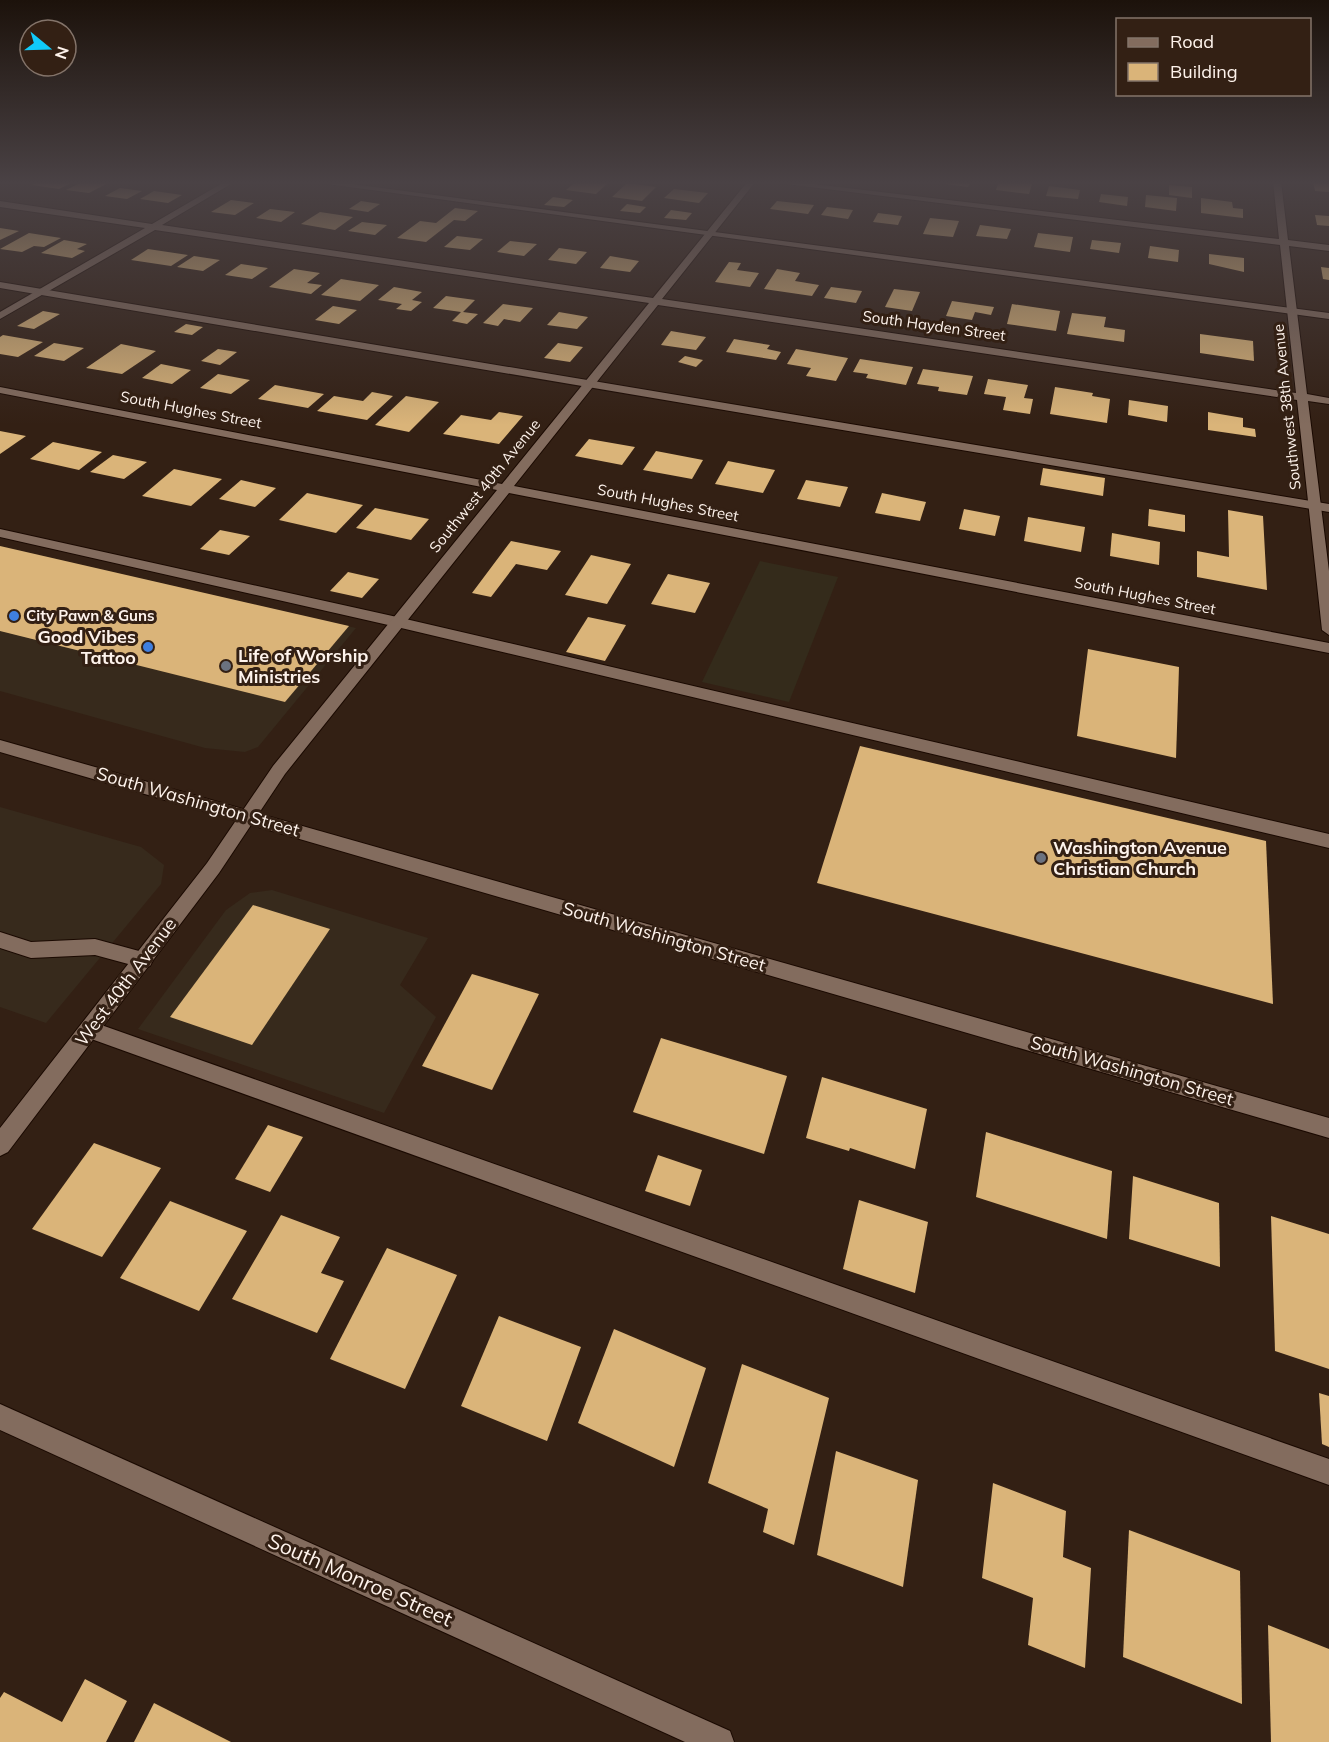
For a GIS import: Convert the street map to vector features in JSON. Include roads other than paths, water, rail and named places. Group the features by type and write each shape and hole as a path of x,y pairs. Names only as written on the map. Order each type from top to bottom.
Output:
{"street":[{"path":"0,316 93,262"},
{"name":"South Hayden Street","path":"401,262 1329,401"},
{"name":"Southwest 40th Avenue","path":"248,816 279,770 686,262"},
{"path":"923,262 1329,316"},
{"name":"Southwest 38th Avenue","path":"1285,262 1329,630"},
{"path":"0,285 1329,508"},
{"name":"South Hughes Street","path":"0,390 1329,648"},
{"path":"0,533 397,622 1329,841"},
{"name":"South Washington Street","path":"0,746 1329,1128"},
{"name":"West 40th Avenue","path":"0,1145 213,868 248,816"},
{"path":"0,940 31,950 95,947 143,960"},
{"path":"90,1030 1329,1472"},
{"name":"South Monroe Street","path":"0,1417 719,1742"}],"place":[{"name":"City Pawn & Guns","path":"14,616"},
{"name":"Good Vibes Tattoo","path":"148,647"},
{"name":"Life of Worship Ministries","path":"226,666"},
{"name":"Washington Avenue Christian Church","path":"1041,858"}]}
